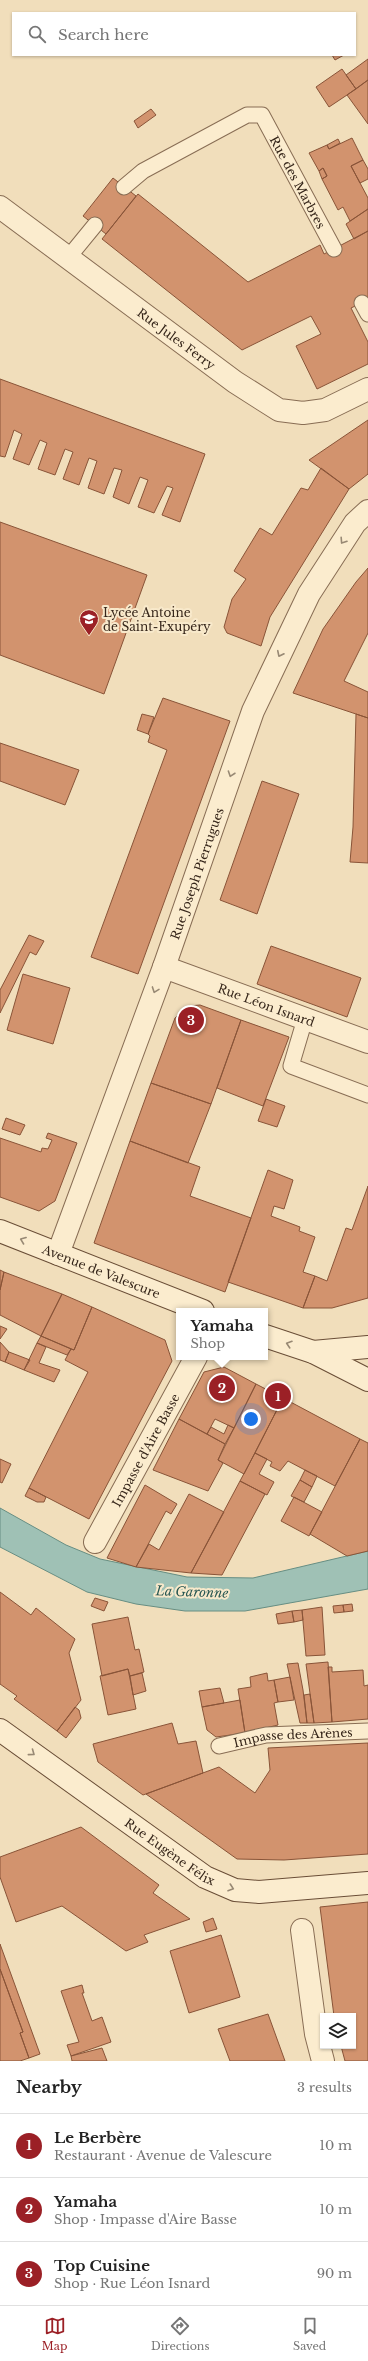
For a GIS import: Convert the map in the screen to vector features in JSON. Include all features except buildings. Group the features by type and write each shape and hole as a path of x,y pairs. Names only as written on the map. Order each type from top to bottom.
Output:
{"street":[{"name":"Rue Jules Ferry","path":"0,207 235,382 279,410 303,413 325,410 368,389"},
{"name":"Rue Joseph Pierrugues","path":"58,1254 164,967 253,711 309,594 355,523 368,511"},
{"name":"Rue Léon Isnard","path":"164,967 368,1042"},
{"name":"Avenue de Valescure","path":"0,1231 194,1308"},
{"path":"268,1337 313,1352 368,1380"},
{"path":"313,1352 368,1347"},
{"name":"Impasse d'Aire Basse","path":"95,1542 194,1360"},
{"name":"Rue Eugène Félix","path":"0,1730 206,1877 235,1890 259,1892 368,1883"},
{"path":"302,1930 316,2034 323,2061"}],"lane":[{"name":"Rue des Marbres","path":"124,187 142,171 247,115 262,115 334,249"},
{"path":"68,258 95,224"},
{"path":"305,1019 291,1066 368,1095"},
{"name":"Impasse des Arènes","path":"219,1746 266,1735 368,1731"}],"water":[{"name":"La Garonne","path":"0,1508 66,1545 100,1559 187,1577 253,1578 368,1551 368,1589 245,1611 185,1611 136,1604 87,1592 0,1547"}],"place":[{"name":"Lycée Antoine de Saint-Exupéry","path":"89,636"},
{"name":"Top Cuisine","path":"191,1020"},
{"name":"Yamaha","path":"222,1388"},
{"name":"Le Berbère","path":"278,1396"}]}
